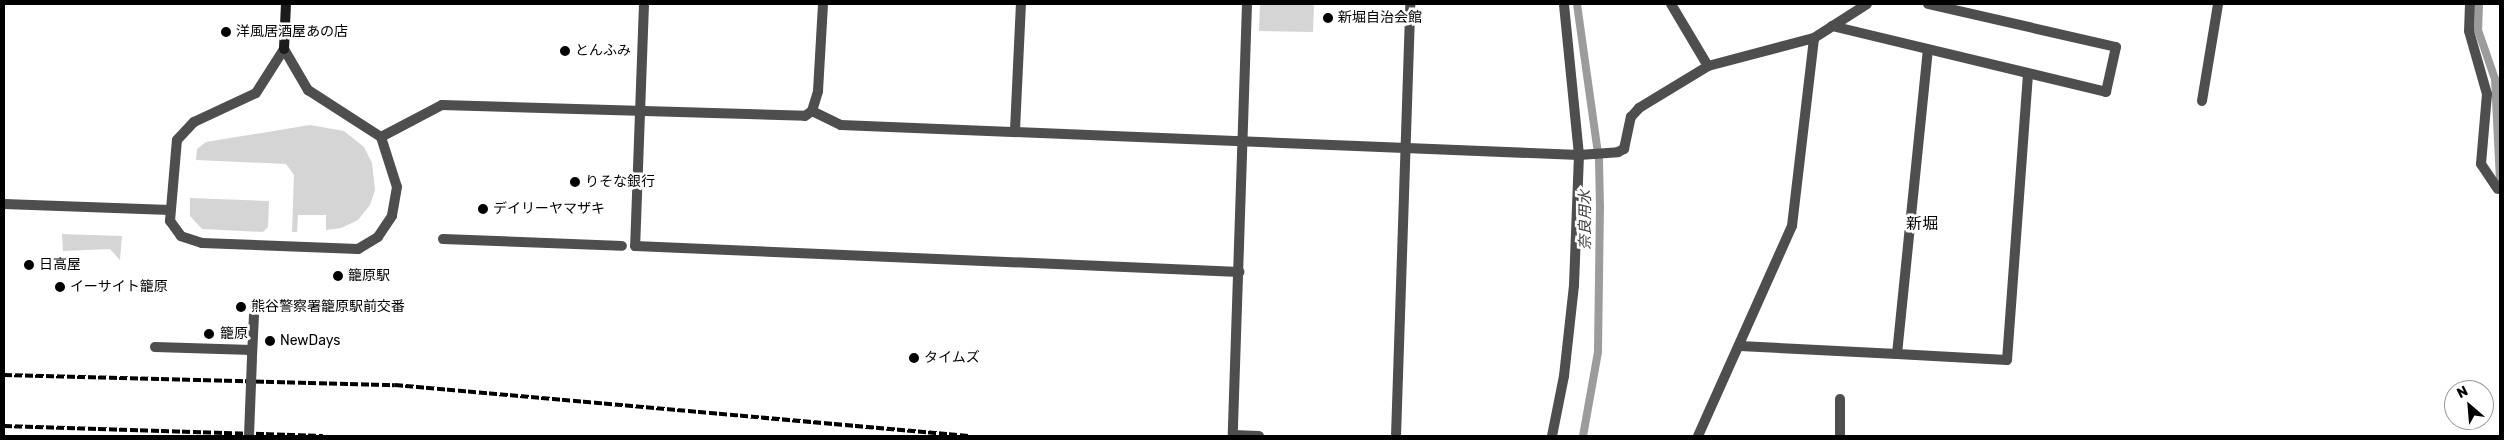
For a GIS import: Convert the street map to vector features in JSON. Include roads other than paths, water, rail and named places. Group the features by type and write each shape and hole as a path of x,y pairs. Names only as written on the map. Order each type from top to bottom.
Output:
{"main road":[{"path":"284,49 286,4"}],"street":[{"path":"644,4 635,246 1239,272"},
{"path":"812,111 818,91 823,4"},
{"path":"1015,130 1021,4"},
{"path":"1247,4 1233,436 1259,436"},
{"path":"1396,436 1410,4"},
{"path":"1552,436 1564,376 1574,285 1584,154 1564,4"},
{"path":"1671,4 1708,66"},
{"path":"381,137 442,105 797,117 812,111 841,125 1015,130 1584,154 1615,153 1624,149 1631,117 1639,108 1708,66 1814,38 1867,4"},
{"path":"1832,26 2028,76 2106,92 2116,47 1928,4"},
{"path":"2202,101 2218,4"},
{"path":"2470,4 2469,31 2487,94 2481,164 2498,189"},
{"path":"1698,436 1740,346 1792,226 1814,38"},
{"path":"284,49 308,90 381,137 392,162 396,203 378,237 358,249 202,243 174,230 170,210 173,151 184,130 256,93 284,49"},
{"path":"1897,354 1928,50"},
{"path":"1740,346 2008,360 2028,76"},
{"path":"4,204 170,210"},
{"path":"443,239 622,246"},
{"path":"249,436 254,315"},
{"path":"155,347 252,355"},
{"path":"1840,400 1840,436"}],"waterway":[{"name":"奈良用水","path":"1577,4 1599,160 1600,206 1598,352 1583,436"},
{"path":"2479,4 2478,30 2495,79 2500,180"}],"railway":[{"path":"4,375 395,385 969,436"},
{"path":"4,426 323,436"}],"place":[{"name":"新堀自治会館","path":"1328,18"},
{"name":"洋風居酒屋あの店","path":"226,32"},
{"name":"とんふみ","path":"565,51"},
{"name":"りそな銀行","path":"575,182"},
{"name":"デイリーヤマザキ","path":"483,209"},
{"name":"日高屋","path":"29,265"},
{"name":"籠原駅","path":"338,276"},
{"name":"イーサイト籠原","path":"60,287"},
{"name":"熊谷警察署籠原駅前交番","path":"241,307"},
{"name":"籠原","path":"209,334"},
{"name":"NewDays","path":"270,341"},
{"name":"タイムズ","path":"914,358"}],"district":[{"name":"新堀","path":"1922,224"}]}
